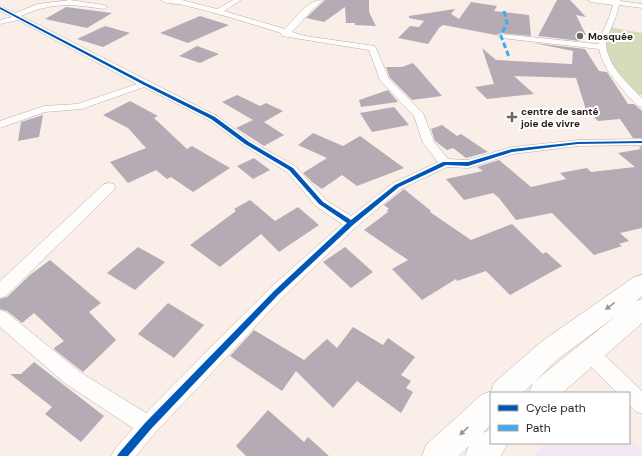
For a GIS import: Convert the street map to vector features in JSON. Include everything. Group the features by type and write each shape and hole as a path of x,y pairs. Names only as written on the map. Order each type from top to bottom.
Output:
{"main road":[{"path":"505,392 550,350 642,284"},
{"path":"544,392 561,376 642,309"},
{"path":"437,456 490,406"},
{"path":"480,456 492,444"}],"street":[{"path":"164,0 175,1 217,12 286,34 372,48 385,80 419,114 429,143 445,163"},
{"path":"217,12 238,0"},
{"path":"286,34 309,8 320,0"},
{"path":"591,0 642,6"},
{"path":"0,22 16,17 38,6 71,2 104,7"},
{"path":"617,2 602,42 608,62 632,94 642,104"},
{"path":"0,8 213,118 247,143 291,169 321,203 351,223"},
{"path":"501,36 603,46"},
{"path":"0,125 44,109 78,107 145,84"},
{"path":"122,456 148,426 276,293 351,223 397,186 445,163 468,164 512,151 578,143 642,142"},
{"path":"0,291 109,187"},
{"path":"0,317 73,378 148,426"},
{"path":"590,352 642,404"}],"shaded area":[{"path":"630,439 642,449 642,456 533,456 544,444 630,444"}],"green space":[{"path":"609,27 642,33 642,95 632,94 608,62 603,48"}],"building":[{"path":"325,0 369,0 369,12 376,26 346,23 345,7 324,22 306,18"},
{"path":"557,0 570,0 586,17 576,15 586,35 576,34 580,41 538,36"},
{"path":"471,2 497,6 494,11 529,15 531,36 501,33 496,35 443,25 439,28 428,44 398,38 410,26 419,27 424,21 409,18 409,16 455,9 451,14 459,19"},
{"path":"66,7 112,13 87,28 45,19"},
{"path":"200,16 229,25 188,43 160,33"},
{"path":"105,26 130,33 103,47 77,39"},
{"path":"534,43 585,49 599,71 607,72 628,104 634,104 642,111 642,138 633,138 620,119 598,121 593,116 588,116 576,78 514,76 534,94 487,99 475,87 494,84 482,48 496,60 572,64 573,51"},
{"path":"197,46 219,54 200,63 179,56"},
{"path":"413,63 442,96 412,100 390,78 386,67 402,67"},
{"path":"388,90 398,102 361,107 359,100"},
{"path":"237,95 260,106 266,103 283,111 264,122 284,135 264,146 236,128 253,120 222,102"},
{"path":"130,101 158,116 154,118 187,149 192,146 230,168 193,192 171,177 167,179 156,170 128,183 110,162 146,148 128,128 103,115"},
{"path":"394,107 409,125 372,132 360,113"},
{"path":"43,115 39,137 18,141 21,122"},
{"path":"442,125 457,136 461,134 488,152 466,158 453,148 447,150 435,141 431,129"},
{"path":"313,133 343,146 360,136 404,168 357,186 342,175 322,189 303,173 327,158 298,145"},
{"path":"642,146 642,228 620,233 629,241 619,244 622,246 594,255 552,213 516,220 499,198 493,193 464,200 446,179 483,171 477,167 499,160 531,187 566,179 560,173 587,168 591,172 635,167 618,153 641,149 639,147"},
{"path":"254,158 270,170 253,179 237,166"},
{"path":"404,189 431,211 430,212 471,240 512,224 543,254 546,252 562,266 510,295 486,271 457,281 456,279 422,300 392,269 408,260 364,230 388,212 387,210 389,209 384,205"},
{"path":"250,200 275,221 298,207 319,225 279,252 261,234 220,267 190,245 236,211 234,209"},
{"path":"138,247 165,262 135,290 107,273"},
{"path":"345,247 373,272 351,288 323,262"},
{"path":"50,260 101,303 89,312 116,340 83,372 55,350 54,348 64,341 34,313 22,323 7,311 0,309 0,299 7,297 30,275"},
{"path":"168,303 204,325 174,358 138,334"},
{"path":"353,327 383,345 388,338 415,357 401,375 411,381 406,388 413,392 401,413 357,381 333,408 296,371 282,391 230,356 254,330 304,360 327,339 337,348"},
{"path":"34,362 104,416 81,442 45,414 52,407 10,374 21,374"},
{"path":"268,410 304,442 308,437 329,456 246,456 236,446"}],"marked path":[{"path":"504,11 507,23 501,36 509,57"}],"cycle path":[{"path":"0,8 213,118 247,143 291,169 321,203 351,223"},
{"path":"122,456 148,426 276,293 351,223 397,186 445,163 468,164 512,151 578,143 642,142"}],"place":[{"name":"Mosquée","path":"580,36"},
{"name":"centre de santé joie de vivre","path":"512,117"}]}
